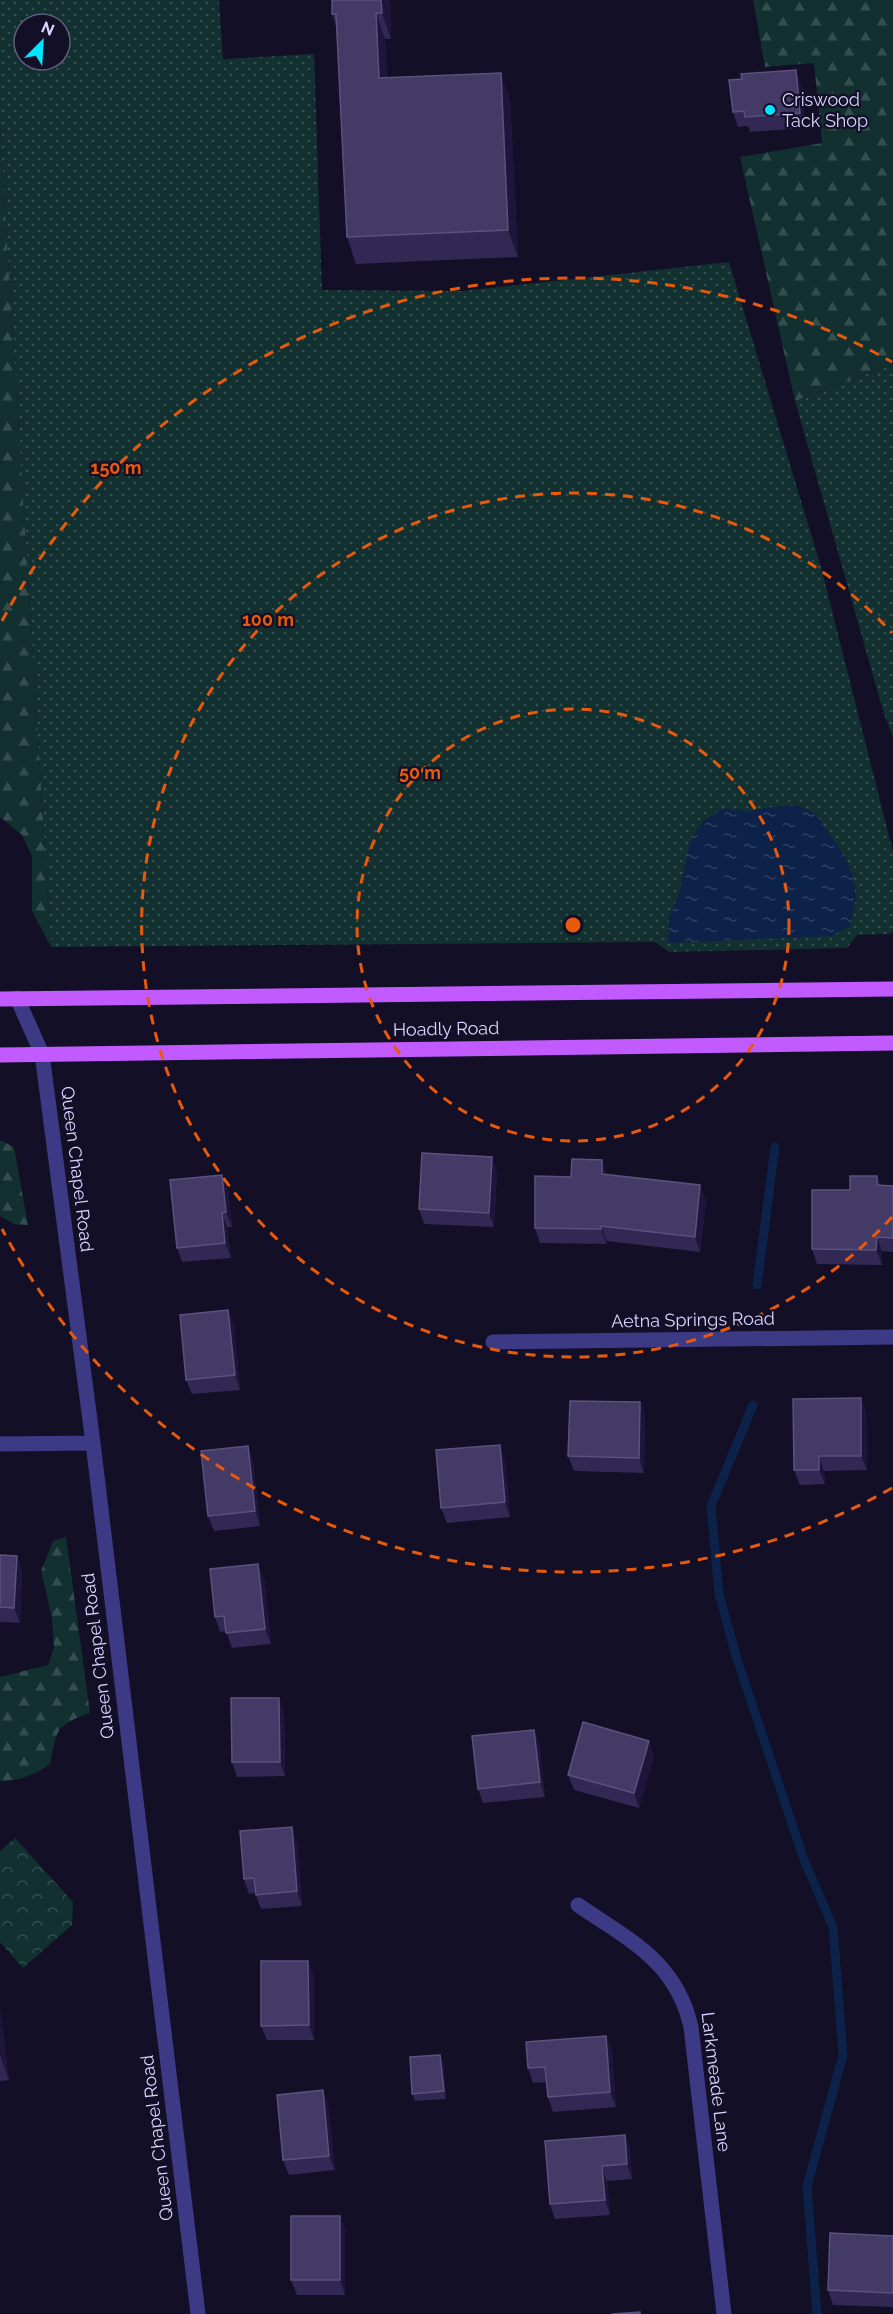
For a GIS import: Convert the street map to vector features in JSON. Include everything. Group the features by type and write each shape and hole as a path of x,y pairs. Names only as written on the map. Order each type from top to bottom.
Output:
{"main road":[{"name":"Hoadly Road","path":"0,999 893,989"},
{"name":"Hoadly Road","path":"0,1055 893,1043"}],"street":[{"name":"Queen Chapel Road","path":"17,998 42,1054 93,1443 198,2314"},
{"name":"Aetna Springs Road","path":"493,1342 893,1337"},
{"path":"0,1444 93,1443"},
{"name":"Larkmeade Lane","path":"578,1905 655,1959 673,1982 686,2005 691,2027 724,2314"}],"green space":[{"path":"0,0 219,0 223,59 314,54 322,290 462,291 729,262 821,567 893,852 893,932 857,935 847,948 669,952 655,942 51,947 0,128"},
{"path":"753,0 893,0 893,364 795,401 740,157 822,143 814,63 765,67"},
{"path":"0,128 51,947 32,911 32,856 22,835 0,817"},
{"path":"893,364 893,737 884,714 795,401"},
{"path":"0,1140 14,1147 28,1225 14,1224 0,1216"},
{"path":"66,1537 90,1713 70,1721 60,1730 54,1743 50,1764 26,1777 0,1781 0,1677 48,1665 54,1648 52,1618 41,1571 53,1541"},
{"path":"15,1838 73,1902 72,1925 23,1968 0,1942 0,1851"}],"water":[{"path":"796,805 815,813 844,855 853,876 856,899 850,926 831,936 668,943 669,917 678,897 690,842 703,821 725,808 749,812"}],"building":[{"path":"332,0 381,0 382,13 376,13 379,78 501,73 508,230 347,237 336,14 332,14"},
{"name":"Criswood Tack Shop","path":"796,70 800,113 745,117 744,111 733,112 729,80 742,79 741,74"},
{"path":"422,1153 492,1157 489,1213 419,1209"},
{"path":"572,1159 602,1160 602,1174 700,1185 695,1237 601,1226 601,1229 535,1228 535,1176 571,1177"},
{"path":"222,1175 226,1212 222,1213 225,1243 177,1248 170,1180"},
{"path":"850,1176 877,1176 877,1185 893,1186 893,1238 877,1237 876,1250 812,1249 812,1190 850,1190"},
{"path":"228,1310 235,1375 186,1380 180,1315"},
{"path":"861,1398 861,1456 819,1456 819,1470 794,1470 793,1399"},
{"path":"570,1401 640,1402 639,1458 568,1456"},
{"path":"500,1445 505,1502 441,1508 436,1450"},
{"path":"248,1446 255,1511 208,1516 201,1451"},
{"path":"0,1555 17,1556 14,1608 0,1607"},
{"path":"258,1564 265,1629 226,1633 224,1616 215,1617 210,1569"},
{"path":"231,1698 279,1698 280,1762 232,1762"},
{"path":"583,1722 649,1741 634,1793 568,1775"},
{"path":"534,1730 540,1782 478,1789 472,1736"},
{"path":"292,1827 297,1891 256,1895 254,1878 244,1879 240,1831"},
{"path":"261,1961 308,1961 309,2025 261,2026"},
{"path":"606,2036 610,2092 548,2097 545,2067 528,2068 526,2042"},
{"path":"440,2055 444,2091 412,2094 410,2057"},
{"path":"323,2090 329,2156 283,2160 277,2095"},
{"path":"625,2135 627,2164 602,2166 605,2200 550,2204 545,2141"},
{"path":"291,2216 340,2216 340,2280 291,2280"},
{"path":"830,2233 893,2236 893,2293 828,2290"},
{"path":"640,2312 640,2314 612,2314"}],"waterway":[{"path":"757,1285 775,1147"},
{"path":"753,1405 711,1506 719,1594 737,1659 804,1860 833,1927 843,2055 807,2186 817,2314"}],"place":[{"name":"Criswood Tack Shop","path":"770,110"}]}
